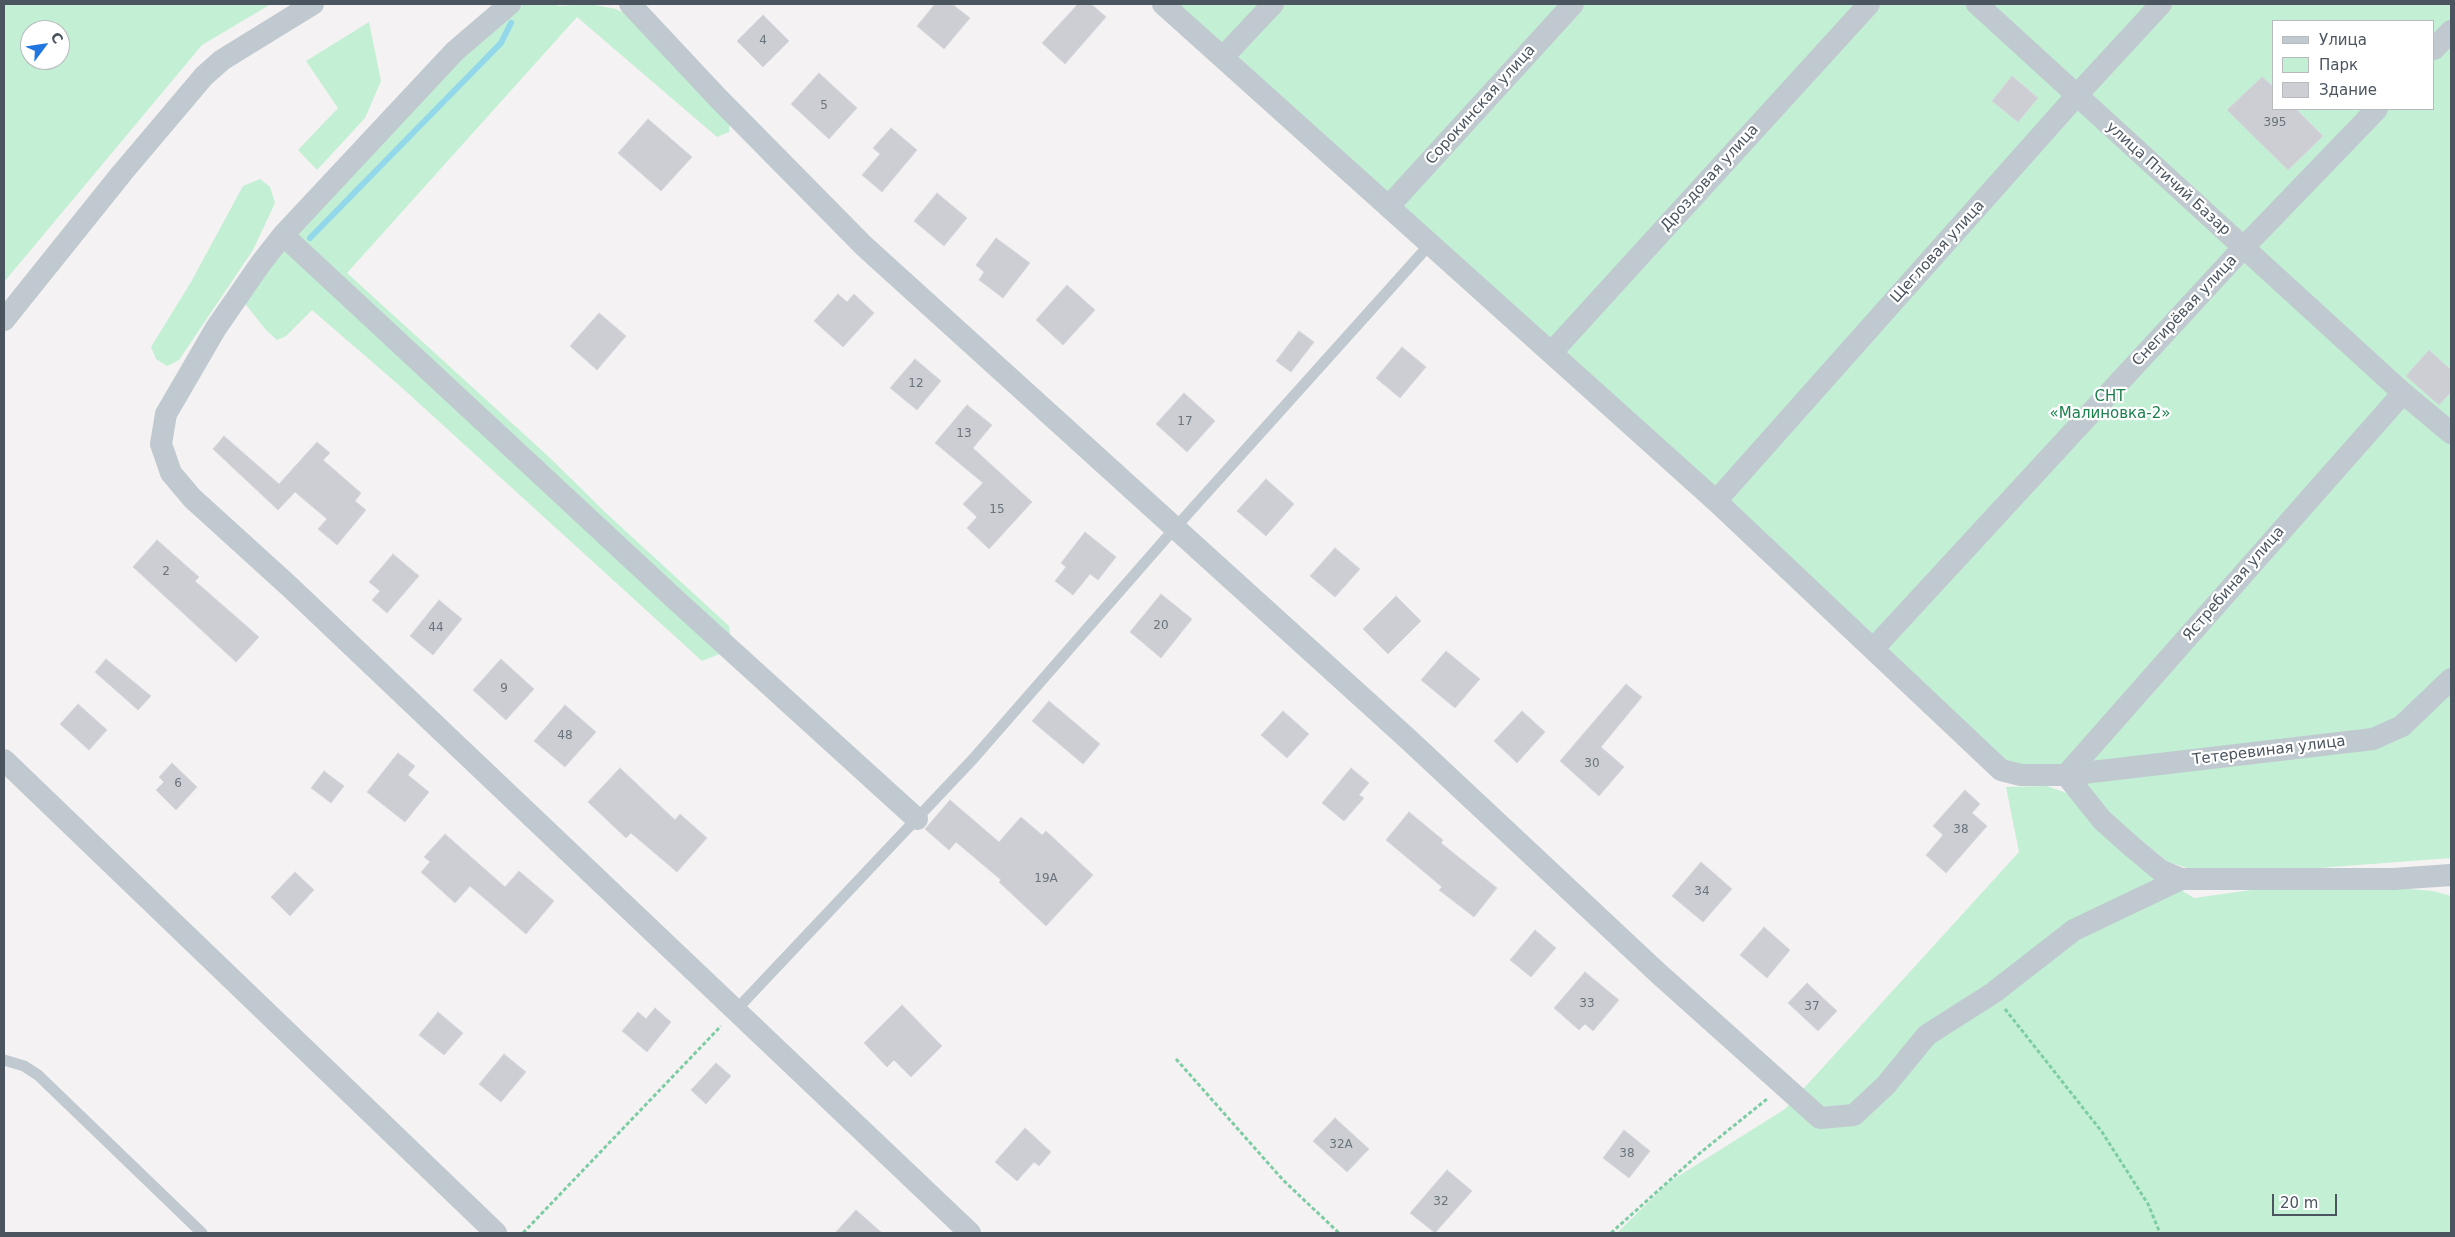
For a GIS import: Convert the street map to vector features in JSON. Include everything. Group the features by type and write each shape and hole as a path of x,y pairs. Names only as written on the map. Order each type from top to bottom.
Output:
{"street":[{"path":"4,320 122,172 204,76 222,60 313,4"},
{"path":"510,4 455,51 283,235 216,328 166,414 161,444 171,473 192,498 290,587 970,1233"},
{"path":"630,4 717,98 864,246 1408,739 1658,973 1820,1118 1854,1115 1886,1085 1927,1035 1993,992 2074,930 2181,879"},
{"name":"Тетеревиная улица","path":"1163,4 1716,501 1874,648 2001,770 2021,775 2066,775 2373,739 2402,726 2451,678"},
{"path":"1223,58 1273,4"},
{"name":"Сорокинская улица","path":"1389,206 1574,4"},
{"name":"Дроздовая улица","path":"1552,352 1869,4"},
{"name":"улица Птичий Базар","path":"1976,4 2402,393 2451,433"},
{"name":"Щегловая улица","path":"1716,501 2077,95 2161,4"},
{"path":"2435,48 2451,31"},
{"name":"Снегирёвая улица","path":"1874,648 2244,248 2376,110"},
{"path":"283,235 677,601 917,819"},
{"name":"Ястребиная улица","path":"2066,775 2402,393"},
{"path":"5,765 496,1233"},
{"path":"2066,775 2102,820 2160,870 2181,879 2393,879 2451,874"}],"lane":[{"path":"736,1010 974,759 1175,528 1431,243"},
{"path":"4,1060 24,1066 38,1075 202,1233"}],"path":[{"path":"1993,992 2102,1132 2148,1204 2160,1233"},
{"path":"523,1233 736,1010"},
{"path":"1176,1059 1283,1180 1339,1233"},
{"path":"1611,1233 1700,1153 1768,1098 1782,1084"}],"green space":[{"path":"4,4 271,4 202,45 4,282"},
{"path":"518,4 555,4 558,6 590,4 616,9 638,20 730,120 729,132 717,137 577,17 347,273 549,457 607,514 729,626 731,640 727,651 702,661 400,386 312,310 286,336 277,340 266,330 243,301 278,252 404,115"},
{"name":"СНТ «Малиновка-2»","path":"1163,4 2451,4 2451,679 2402,726 2021,775"},
{"path":"369,22 381,81 365,118 317,170 298,150 338,108 306,61"},
{"path":"260,179 270,187 275,203 253,250 179,360 167,366 156,359 151,347 191,282 243,186"},
{"path":"2451,687 2451,858 2213,876 2168,862 2108,813 2078,779 2379,744"},
{"path":"2047,786 2069,794 2132,860 2194,898 2317,881 2433,891 2451,896 2451,1233 1617,1233 1669,1182 1785,1109 2019,852 2006,787"}],"building":[{"path":"935,4 952,4 970,18 944,49 917,26"},
{"path":"1078,4 1091,4 1106,17 1065,64 1042,43"},
{"path":"763,15 789,41 763,67 737,41"},
{"path":"819,73 857,108 829,139 791,104"},
{"path":"2012,76 2038,98 2018,122 1992,101"},
{"path":"2262,77 2272,85 2272,110 2297,110 2323,136 2288,170 2227,110"},
{"path":"648,119 692,157 661,191 618,153"},
{"path":"891,128 917,150 882,192 862,175 880,154 873,148"},
{"path":"937,193 967,218 944,246 914,221"},
{"path":"996,238 1030,263 1003,298 979,280 984,272 976,265"},
{"path":"1067,285 1095,310 1063,345 1036,320"},
{"path":"838,294 847,302 854,294 874,313 843,347 814,321"},
{"path":"599,313 626,336 597,370 570,346"},
{"path":"1299,331 1314,342 1291,372 1276,361"},
{"path":"1402,347 1426,367 1400,398 1376,378"},
{"path":"2429,350 2451,370 2451,392 2439,405 2406,376"},
{"path":"915,359 941,381 917,410 890,388"},
{"path":"1184,393 1215,421 1187,452 1156,424"},
{"path":"967,405 992,425 973,448 1032,502 989,549 967,528 977,517 963,504 983,483 935,443"},
{"path":"224,436 279,484 317,442 330,453 323,460 361,493 355,501 366,510 337,545 318,529 327,519 295,492 278,510 213,449"},
{"path":"1266,479 1294,504 1266,536 1237,511"},
{"path":"1085,532 1116,557 1098,580 1090,574 1073,595 1055,581 1066,567 1061,563"},
{"path":"157,540 199,577 195,581 259,637 236,662 133,567"},
{"path":"1335,548 1360,569 1335,597 1310,576"},
{"path":"393,554 419,576 387,613 372,600 380,591 369,582"},
{"path":"1161,594 1192,619 1161,658 1130,632"},
{"path":"1396,596 1421,621 1388,654 1363,629"},
{"path":"439,600 462,619 433,655 410,636"},
{"path":"1446,651 1480,679 1455,708 1421,680"},
{"path":"106,659 151,696 138,710 95,672"},
{"path":"501,659 534,689 506,720 473,690"},
{"path":"1626,684 1642,697 1601,747 1624,767 1599,796 1560,761"},
{"path":"1049,701 1100,744 1083,764 1032,721"},
{"path":"78,704 107,730 89,750 60,724"},
{"path":"565,705 596,732 565,767 534,741"},
{"path":"1283,711 1309,734 1287,758 1261,735"},
{"path":"1522,711 1545,732 1517,763 1494,741"},
{"path":"398,753 415,766 408,775 429,792 405,822 367,792"},
{"path":"172,763 197,787 176,810 156,790 164,782 159,777"},
{"path":"620,768 675,820 680,814 707,838 677,872 631,833 626,838 588,802"},
{"path":"1351,768 1369,783 1359,795 1364,798 1344,821 1322,803"},
{"path":"324,771 344,786 331,803 311,788"},
{"path":"1965,790 1980,804 1972,813 1987,826 1946,873 1926,855 1943,835 1933,826"},
{"path":"950,800 999,842 1021,817 1042,835 1046,831 1093,875 1046,926 999,882 1001,880 956,842 949,850 925,829"},
{"path":"1409,812 1443,840 1441,843 1497,888 1474,917 1439,890 1442,887 1386,840"},
{"path":"445,834 505,887 519,871 554,901 526,934 470,886 455,903 421,872 430,862 424,857"},
{"path":"1701,862 1732,889 1703,922 1672,896"},
{"path":"295,872 314,890 290,916 271,897"},
{"path":"1764,927 1790,950 1767,978 1740,955"},
{"path":"1535,930 1556,948 1531,977 1510,960"},
{"path":"1585,972 1619,1000 1593,1031 1585,1024 1579,1030 1554,1008"},
{"path":"1807,983 1837,1011 1818,1031 1788,1003"},
{"path":"902,1005 942,1046 911,1077 894,1060 887,1067 864,1043"},
{"path":"655,1008 671,1022 647,1052 622,1031 638,1012 646,1019"},
{"path":"438,1012 463,1033 444,1055 419,1035"},
{"path":"504,1054 526,1072 501,1102 479,1084"},
{"path":"716,1063 731,1076 706,1104 691,1090"},
{"path":"1335,1118 1369,1149 1347,1172 1313,1141"},
{"path":"1025,1128 1051,1152 1039,1166 1034,1162 1017,1181 995,1162"},
{"path":"1624,1130 1650,1151 1629,1178 1603,1158"},
{"path":"1447,1170 1472,1191 1435,1233 1410,1213"},
{"path":"856,1210 882,1233 835,1233"}],"waterway":[{"path":"310,238 501,43 511,23"}]}
